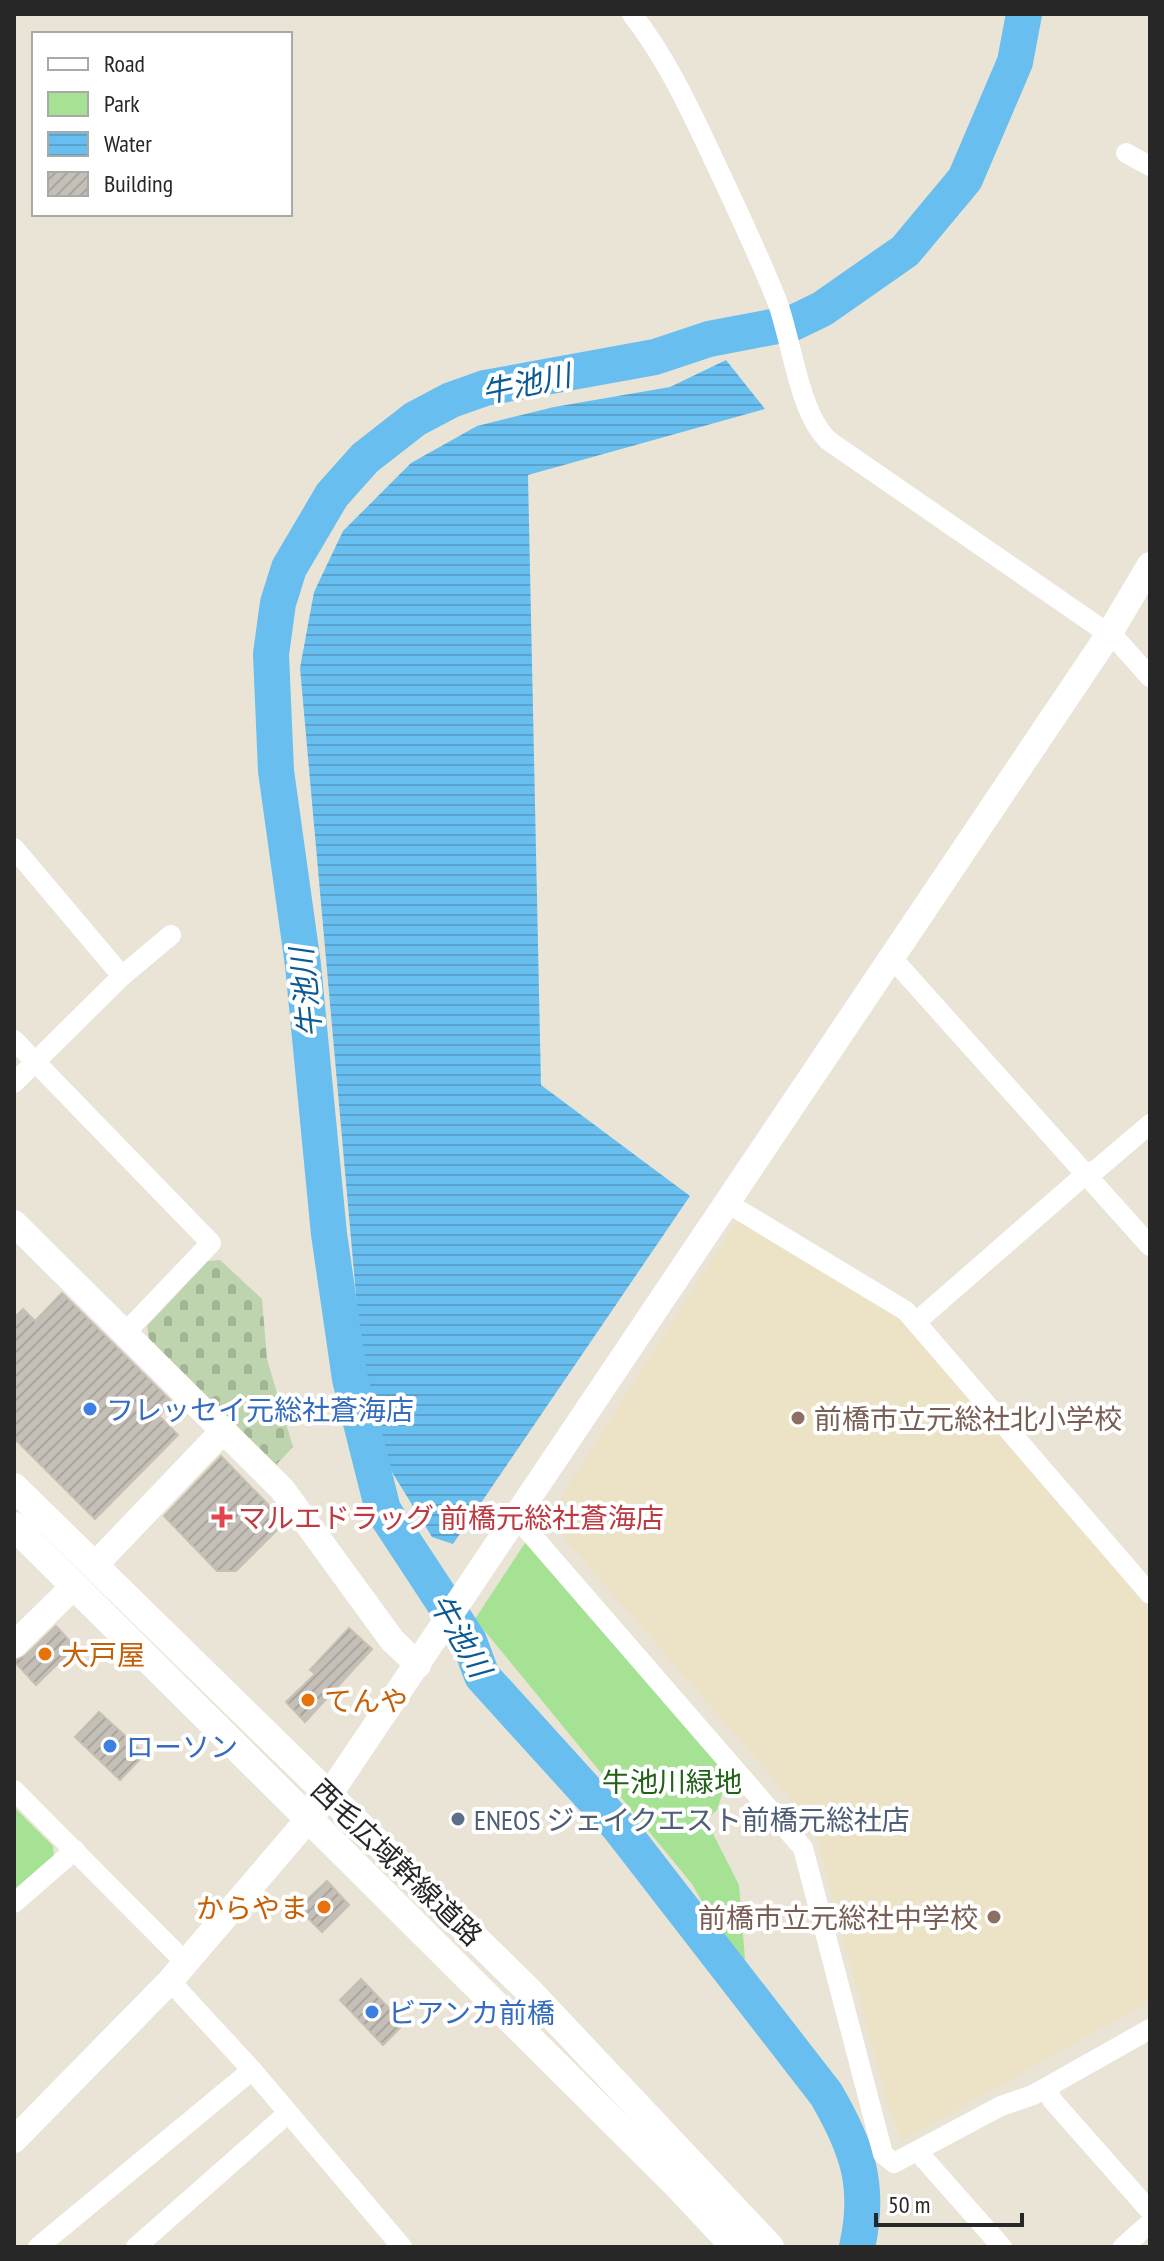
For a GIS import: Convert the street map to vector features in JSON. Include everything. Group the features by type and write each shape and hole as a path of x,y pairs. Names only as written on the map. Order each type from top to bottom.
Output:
{"main road":[{"name":"西毛広域幹線道路","path":"14,1487 84,1576 309,1819 675,2183 735,2247"},
{"name":"西毛広域幹線道路","path":"14,1526 84,1576 329,1795 529,1991 770,2247"}],"street":[{"path":"632,14 654,43 687,102 781,313 800,386 818,431 1109,634 1150,677"},
{"path":"1126,153 1150,166"},
{"path":"14,2140 178,1972 329,1795 729,1204 1109,634 1150,565"},
{"path":"14,848 122,976"},
{"path":"14,1083 122,976 171,935"},
{"path":"890,960 900,967 1150,1246"},
{"path":"14,1040 211,1243 125,1333"},
{"path":"916,1322 1087,1173 1096,1170 1150,1124"},
{"path":"729,1204 906,1311 1150,1594"},
{"path":"14,1223 295,1504 392,1640 418,1665"},
{"path":"14,1645 223,1431"},
{"path":"517,1518 803,1848 883,2154 894,2163 1001,2106 1047,2087 1150,2029"},
{"path":"14,1790 75,1850 178,1972 252,2070 402,2247"},
{"path":"14,1903 75,1850"},
{"path":"38,2247 252,2070"},
{"path":"1047,2087 1052,2100 1150,2211"},
{"path":"136,2247 288,2113"},
{"path":"918,2152 1002,2247"},
{"path":"1123,2247 1150,2223"}],"shaded area":[{"path":"740,1215 898,1316 1150,1611 1150,2001 902,2141 888,2106 815,1832 779,1785 547,1519"}],"green space":[{"path":"220,1260 262,1299 267,1359 293,1447 276,1465 149,1339 147,1326 208,1261"},
{"name":"牛池川緑地","path":"527,1540 730,1770 717,1810 706,1820 739,1885 745,1959 737,1962 692,1884 475,1619"},
{"path":"14,1807 53,1846 54,1860 14,1894"}],"water":[{"path":"726,360 765,409 528,475 541,1085 690,1196 453,1544 432,1537 387,1464 363,1373 300,668 314,592 343,531 411,463 477,426 554,407 670,387"}],"building":[{"name":"フレッセイ元総社蒼海店","path":"62,1293 172,1402 159,1416 178,1435 95,1519 14,1438 14,1318 23,1309 35,1321"},
{"name":"マルエドラッグ 前橋元総社蒼海店","path":"221,1456 285,1522 236,1571 217,1571 164,1516"},
{"name":"大戸屋","path":"56,1626 75,1647 36,1685 14,1661 25,1656"},
{"path":"349,1628 372,1649 305,1722 286,1702 315,1674 310,1670"},
{"name":"ローソン","path":"99,1712 145,1754 120,1780 75,1737"},
{"name":"からやま","path":"327,1881 349,1905 322,1932 298,1908"},
{"name":"ビアンカ前橋","path":"361,1979 404,2024 383,2045 340,2000"}],"waterway":[{"name":"牛池川","path":"857,2247 862,2186 846,2132 826,2094 619,1827 482,1676 469,1641 383,1510 350,1379 329,1234 303,965 276,771 271,654 278,603 289,568 332,495 365,458 415,419 451,400 485,388 655,357 709,339 793,323 822,309 905,251 965,179 1015,62 1024,14"}],"place":[{"name":"フレッセイ元総社蒼海店","path":"90,1409"},
{"name":"前橋市立元総社北小学校","path":"798,1418"},
{"name":"マルエドラッグ 前橋元総社蒼海店","path":"222,1517"},
{"name":"大戸屋","path":"45,1654"},
{"name":"てんや","path":"308,1700"},
{"name":"ローソン","path":"110,1746"},
{"name":"ENEOS ジェイクエスト前橋元総社店","path":"458,1819"},
{"name":"からやま","path":"324,1907"},
{"name":"前橋市立元総社中学校","path":"994,1917"},
{"name":"ビアンカ前橋","path":"372,2012"}]}
